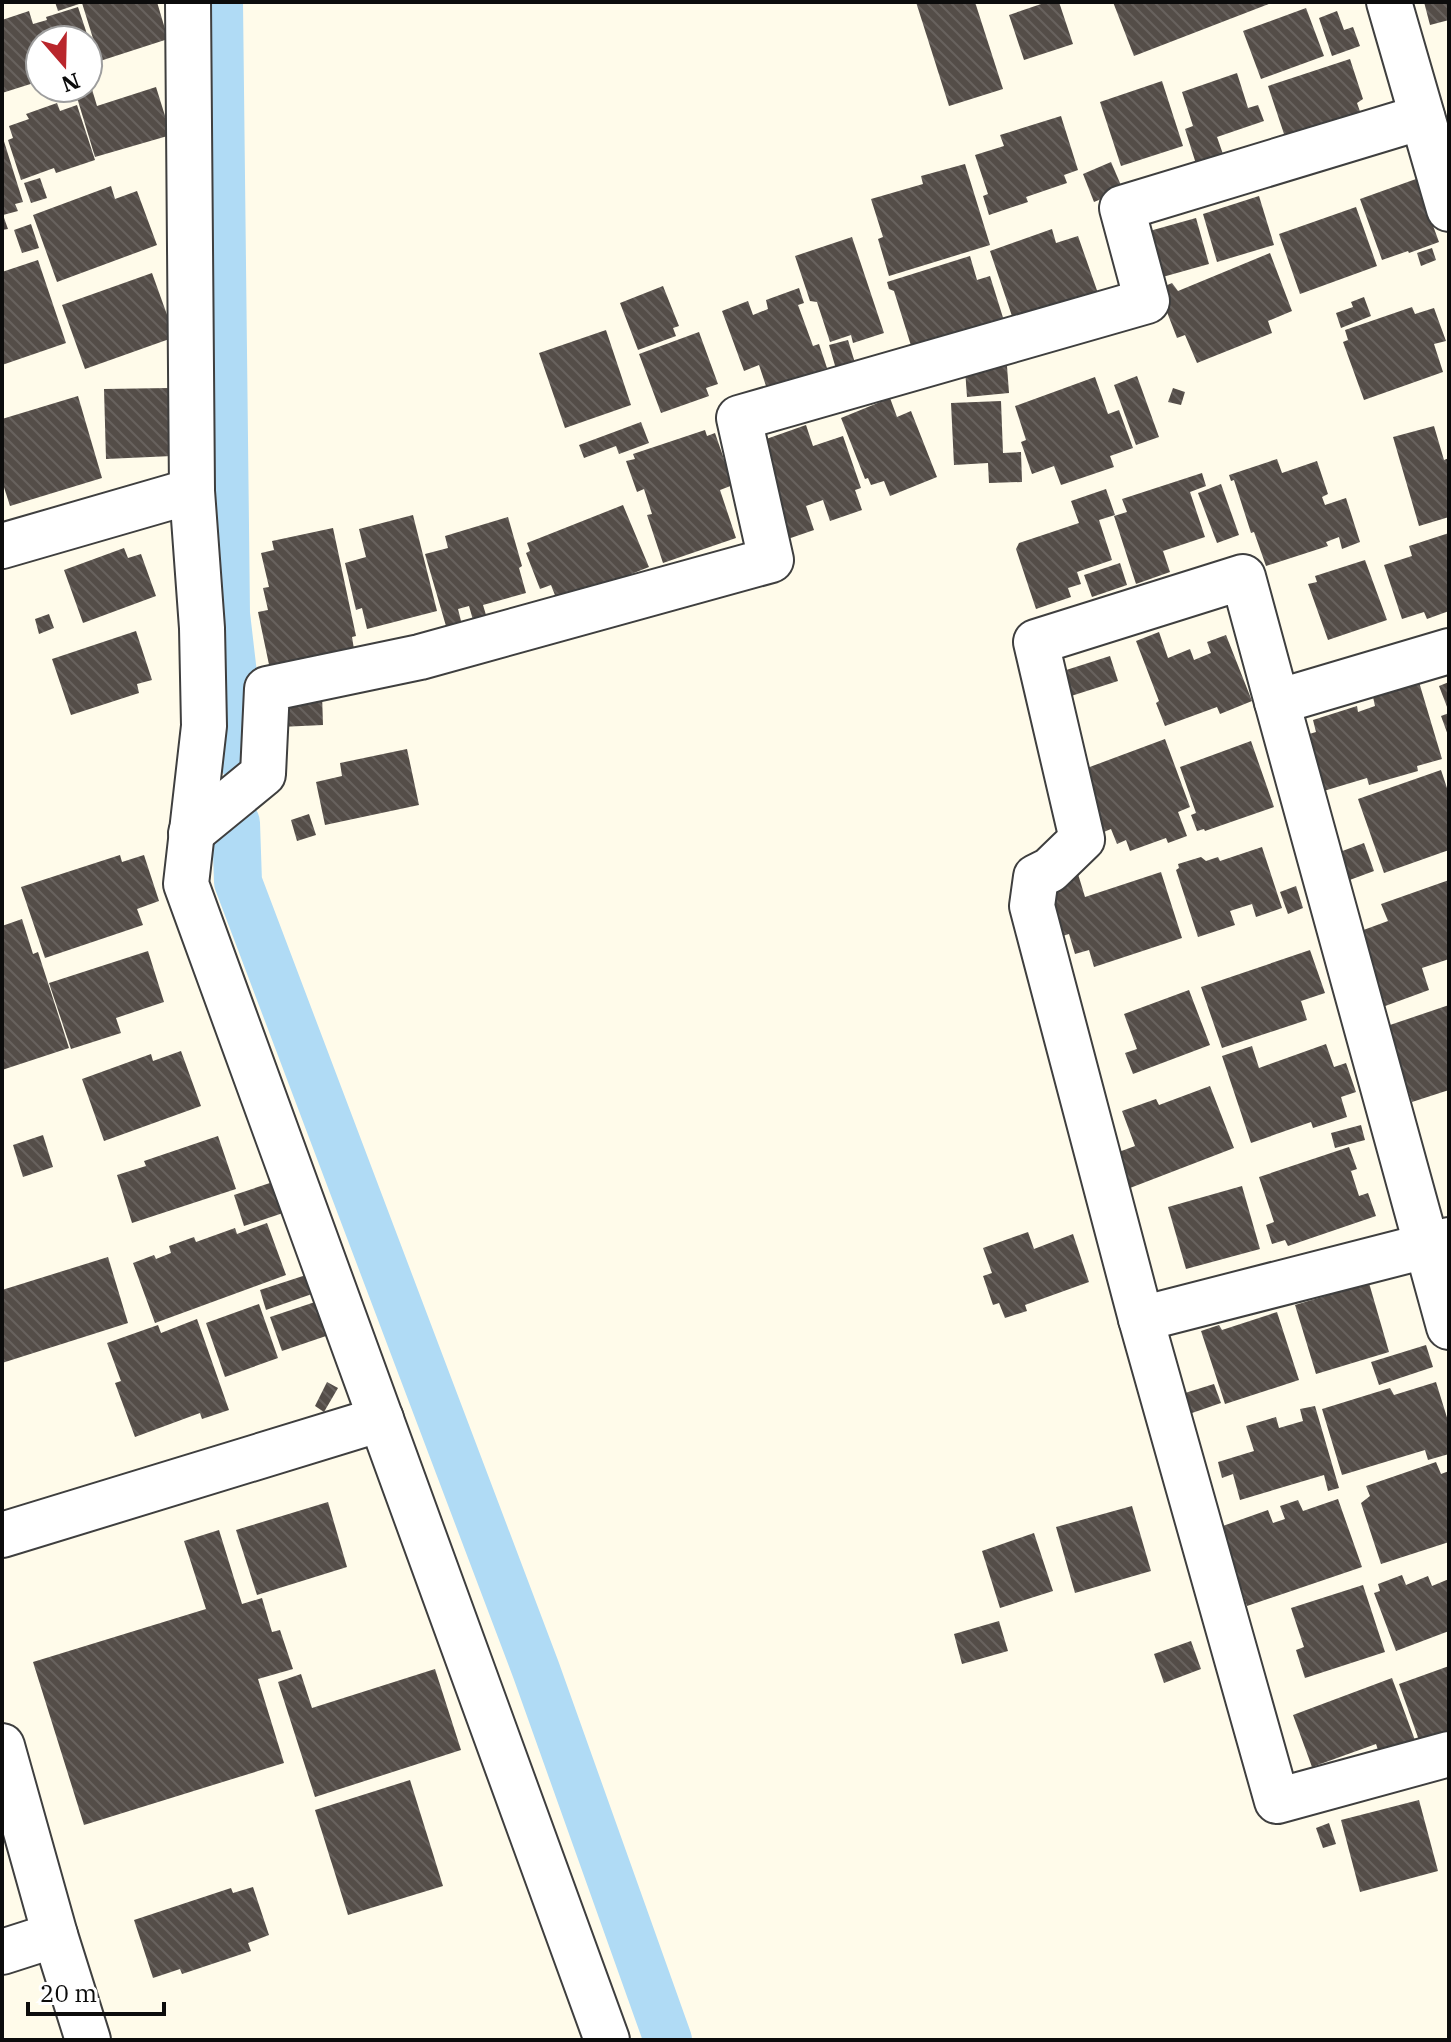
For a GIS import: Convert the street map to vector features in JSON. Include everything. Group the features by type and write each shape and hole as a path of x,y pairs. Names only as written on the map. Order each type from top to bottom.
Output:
{"street":[{"path":"188,2 192,491 202,628 204,726 186,884 607,2040"},
{"path":"1389,2 1449,209"},
{"path":"191,833 263,774 267,689 420,657 771,560 739,418 1147,301 1122,208 1422,117"},
{"path":"2,546 192,491"},
{"path":"1449,1327 1437,1243 1243,577 1036,642 1082,839 1050,870 1036,877 1032,906 1141,1319 1277,1801 1449,1754"},
{"path":"1277,702 1449,651"},
{"path":"1141,1319 1437,1243"},
{"path":"2,1535 381,1419"},
{"path":"2,1746 88,2040"},
{"path":"2,1952 55,1935"}],"building":[{"path":"55,2 157,2 168,39 104,60 104,24 89,24 82,3 58,11"},
{"path":"916,2 975,2 1003,89 949,106"},
{"path":"1047,2 1059,2 1073,44 1024,60 1009,15"},
{"path":"1113,2 1274,2 1134,56"},
{"path":"1424,2 1449,2 1449,20 1430,25"},
{"path":"78,7 84,24 33,24 47,20 46,17"},
{"path":"1306,8 1324,56 1261,79 1243,31"},
{"path":"29,11 33,24 24,24 24,86 2,93 2,20"},
{"path":"1337,11 1344,30 1353,27 1360,46 1332,56 1319,18"},
{"path":"1350,59 1363,99 1357,103 1363,120 1288,146 1268,86"},
{"path":"1237,73 1248,108 1258,105 1264,121 1217,137 1224,157 1197,167 1185,129 1193,126 1182,92"},
{"path":"1162,81 1183,146 1121,166 1100,102"},
{"path":"156,87 171,135 95,157 79,104 97,106"},
{"path":"54,104 57,104 60,111 77,105 95,160 56,173 54,168 21,180 8,140 13,138 9,126 29,119 26,114"},
{"path":"1061,116 1078,170 1064,175 1067,183 1026,197 1028,202 989,215 983,196 988,194 975,155 1004,146 1000,135"},
{"path":"2,135 23,202 15,204 18,211 3,215 8,229 2,230"},
{"path":"1111,162 1123,190 1094,202 1083,174"},
{"path":"965,164 990,245 889,276 878,239 883,237 871,199 923,184 921,176"},
{"path":"40,178 47,198 31,203 24,183"},
{"path":"1416,179 1439,242 1382,260 1360,199"},
{"path":"111,186 115,199 137,191 157,245 57,282 33,215"},
{"path":"1259,196 1274,245 1217,262 1203,214"},
{"path":"1356,207 1377,266 1300,294 1279,234"},
{"path":"1196,218 1209,264 1159,278 1146,232"},
{"path":"31,224 39,248 22,253 14,230"},
{"path":"1052,229 1056,243 1078,236 1100,299 1016,328 990,251"},
{"path":"852,237 884,333 853,343 851,335 830,342 817,302 810,301 795,256"},
{"path":"1432,248 1436,260 1421,266 1417,253"},
{"path":"1270,253 1292,311 1268,321 1272,333 1197,363 1185,335 1177,338 1158,289 1172,283 1178,291"},
{"path":"970,256 977,280 990,276 1005,324 913,352 894,291 889,289 887,282"},
{"path":"38,260 66,343 2,365 2,272"},
{"path":"152,273 175,337 85,369 62,305"},
{"path":"663,286 679,326 673,328 676,336 638,350 620,303"},
{"path":"799,288 804,303 798,305 813,346 819,344 827,368 767,389 759,365 744,371 722,311 748,301 753,315 768,309 766,300"},
{"path":"1364,297 1371,316 1341,328 1336,313 1353,307 1351,302"},
{"path":"1412,307 1415,314 1434,308 1446,341 1434,344 1443,372 1364,400 1343,342 1348,340 1345,330"},
{"path":"606,330 631,405 565,428 539,353"},
{"path":"699,332 718,384 706,388 709,396 661,413 639,354"},
{"path":"848,340 855,363 836,369 829,345"},
{"path":"1007,366 1009,393 967,397 965,369"},
{"path":"1137,376 1159,437 1136,445 1114,385"},
{"path":"1095,377 1108,414 1119,410 1133,448 1110,456 1114,467 1061,485 1054,466 1032,474 1021,442 1026,440 1015,406"},
{"path":"170,388 172,456 106,459 104,389"},
{"path":"1173,388 1185,392 1181,405 1168,402"},
{"path":"78,396 102,478 10,506 2,481 2,419"},
{"path":"890,398 897,417 911,411 937,477 890,496 884,481 871,485 868,478 865,479 841,418"},
{"path":"1001,401 1003,453 1021,452 1022,482 989,483 988,463 954,465 951,403"},
{"path":"641,422 649,443 619,454 616,446 584,458 579,445"},
{"path":"806,425 813,446 843,436 861,488 855,490 862,510 830,521 823,500 806,506 814,530 782,541 749,445"},
{"path":"1434,426 1444,460 1449,458 1449,517 1419,526 1393,437"},
{"path":"705,430 707,436 715,433 733,485 720,490 736,538 663,563 647,515 652,514 644,489 637,492 626,461 635,459 633,454"},
{"path":"1277,459 1282,473 1317,461 1328,494 1322,497 1325,505 1346,498 1360,542 1342,549 1339,537 1326,542 1328,546 1266,566 1254,532 1251,533 1234,480 1231,481 1229,475"},
{"path":"1202,473 1206,486 1190,492 1205,537 1163,551 1170,572 1136,584 1114,516 1127,512 1122,499"},
{"path":"1221,484 1239,535 1217,543 1198,493"},
{"path":"1106,489 1115,515 1099,520 1112,560 1077,572 1081,584 1068,588 1071,597 1036,609 1016,549 1019,543 1079,523 1071,501"},
{"path":"623,505 649,567 558,603 551,585 540,589 526,553 530,551 527,543"},
{"path":"413,515 437,611 367,629 362,608 356,610 345,563 366,557 359,529"},
{"path":"508,517 526,593 483,605 486,615 473,620 469,606 458,609 463,629 448,633 425,554 448,548 445,536"},
{"path":"333,528 356,636 352,637 356,661 272,679 258,612 268,610 263,588 269,587 261,553 274,550 272,541"},
{"path":"1449,533 1449,611 1427,619 1424,612 1402,619 1384,565 1412,556 1409,546"},
{"path":"124,548 128,558 141,554 156,596 83,623 64,570"},
{"path":"1365,560 1387,620 1328,640 1308,584 1317,582 1315,576"},
{"path":"1120,563 1127,585 1092,597 1084,575"},
{"path":"49,614 54,628 39,634 35,619"},
{"path":"136,631 152,680 137,684 139,693 71,715 52,659"},
{"path":"1159,632 1168,658 1190,649 1194,660 1211,653 1207,642 1226,635 1252,701 1220,714 1217,707 1165,726 1136,641"},
{"path":"1110,656 1118,681 1068,697 1060,672"},
{"path":"1416,672 1442,759 1417,766 1418,771 1369,785 1367,778 1317,793 1299,737 1316,732 1313,720 1357,706 1358,712 1375,706 1373,697 1401,689 1398,678"},
{"path":"1449,682 1449,712 1439,686"},
{"path":"322,694 323,725 280,727 279,695"},
{"path":"1449,713 1449,738 1441,716"},
{"path":"1165,739 1190,807 1178,812 1187,836 1168,843 1166,838 1130,851 1126,840 1117,844 1111,829 1099,834 1089,785 1093,783 1087,768"},
{"path":"1251,741 1274,807 1197,831 1191,815 1196,813 1180,767"},
{"path":"407,749 419,805 325,825 316,782 342,776 340,763"},
{"path":"1441,770 1449,794 1449,850 1384,873 1358,799"},
{"path":"309,814 316,835 297,841 291,820"},
{"path":"1364,843 1374,871 1347,881 1337,853"},
{"path":"1262,847 1282,908 1256,917 1252,904 1230,911 1235,925 1198,937 1176,870 1178,864 1201,857 1206,861 1218,857 1220,861"},
{"path":"120,855 122,862 144,855 159,901 137,909 143,925 45,958 21,887"},
{"path":"1161,872 1182,938 1094,967 1089,950 1075,954 1069,934 1056,938 1052,882 1078,874 1085,897"},
{"path":"1449,880 1449,959 1422,968 1429,990 1377,1009 1358,932 1388,921 1381,904"},
{"path":"1296,886 1303,908 1288,914 1280,892"},
{"path":"22,919 33,954 38,952 69,1048 2,1070 2,926"},
{"path":"1310,950 1325,993 1301,1001 1307,1020 1222,1048 1201,987"},
{"path":"148,951 164,1002 116,1018 121,1033 71,1049 49,983"},
{"path":"1189,990 1210,1045 1133,1074 1125,1053 1137,1049 1124,1014"},
{"path":"1449,1005 1449,1090 1412,1102 1387,1026"},
{"path":"1326,1044 1334,1067 1346,1063 1356,1092 1341,1097 1347,1117 1313,1128 1311,1122 1251,1143 1222,1056 1252,1046 1259,1068"},
{"path":"181,1051 201,1106 104,1141 82,1079 151,1054 153,1061"},
{"path":"1210,1086 1234,1148 1130,1188 1116,1153 1135,1146 1122,1111 1156,1099 1159,1105"},
{"path":"1361,1125 1365,1140 1335,1148 1331,1133"},
{"path":"43,1135 53,1167 23,1177 13,1145"},
{"path":"218,1136 236,1189 132,1223 117,1175 146,1166 144,1161"},
{"path":"1349,1147 1357,1169 1351,1171 1359,1196 1368,1193 1376,1216 1288,1246 1285,1240 1272,1244 1266,1225 1274,1222 1259,1177"},
{"path":"276,1181 286,1212 244,1226 234,1195"},
{"path":"1242,1186 1260,1249 1186,1269 1168,1207"},
{"path":"267,1223 286,1275 155,1323 133,1263 171,1253 169,1246 194,1237 196,1242 235,1228 237,1234"},
{"path":"1028,1232 1034,1249 1073,1234 1089,1282 1025,1305 1027,1311 1005,1318 999,1303 993,1305 983,1276 992,1273 983,1248"},
{"path":"108,1257 128,1323 2,1363 2,1290"},
{"path":"306,1275 312,1294 266,1310 260,1290"},
{"path":"1369,1283 1389,1352 1316,1374 1295,1305"},
{"path":"318,1301 329,1335 282,1351 270,1317"},
{"path":"259,1304 278,1358 225,1377 206,1323"},
{"path":"1277,1312 1299,1380 1225,1404 1201,1331 1219,1325 1222,1330"},
{"path":"197,1319 229,1410 202,1419 200,1413 135,1437 115,1383 121,1381 107,1343 158,1325 161,1333"},
{"path":"1426,1345 1433,1367 1379,1385 1371,1362"},
{"path":"327,1382 338,1388 324,1412 315,1406"},
{"path":"1436,1382 1449,1424 1449,1454 1428,1460 1425,1450 1342,1475 1322,1409 1390,1388 1394,1395"},
{"path":"1214,1384 1221,1403 1192,1413 1185,1393"},
{"path":"1315,1406 1339,1488 1328,1491 1324,1475 1240,1500 1233,1474 1222,1478 1218,1462 1254,1451 1246,1426 1276,1417 1279,1428 1303,1421 1300,1409"},
{"path":"1436,1462 1441,1474 1449,1471 1449,1542 1381,1564 1361,1503 1370,1496 1366,1486"},
{"path":"1338,1499 1362,1567 1247,1606 1220,1527 1268,1510 1273,1523 1285,1519 1280,1506 1298,1500 1303,1511"},
{"path":"328,1502 347,1567 257,1595 236,1530"},
{"path":"1132,1506 1151,1571 1075,1593 1056,1527"},
{"path":"219,1530 242,1604 262,1598 272,1632 280,1630 293,1669 258,1679 284,1763 84,1825 33,1662 206,1609 184,1541"},
{"path":"1034,1533 1053,1591 1000,1608 982,1551"},
{"path":"1402,1575 1406,1585 1428,1576 1432,1586 1449,1579 1449,1631 1396,1651 1374,1593 1380,1591 1378,1584"},
{"path":"1363,1585 1385,1652 1305,1678 1296,1650 1304,1647 1291,1608"},
{"path":"999,1621 1008,1651 962,1664 954,1634"},
{"path":"1191,1641 1201,1669 1164,1683 1154,1654"},
{"path":"1449,1666 1449,1732 1420,1743 1399,1684"},
{"path":"435,1669 461,1750 315,1797 278,1682 301,1674 312,1708"},
{"path":"1392,1678 1416,1743 1380,1756 1376,1744 1312,1767 1293,1715"},
{"path":"410,1780 443,1886 348,1915 315,1810"},
{"path":"1419,1800 1438,1871 1360,1892 1341,1820"},
{"path":"1329,1823 1336,1844 1323,1848 1316,1828"},
{"path":"253,1887 269,1935 248,1943 251,1951 182,1974 180,1969 153,1978 134,1920 231,1888 233,1893"}],"waterway":[{"path":"219,2 226,614 243,760"},
{"path":"236,823 238,882 536,1670 668,2040"}]}
